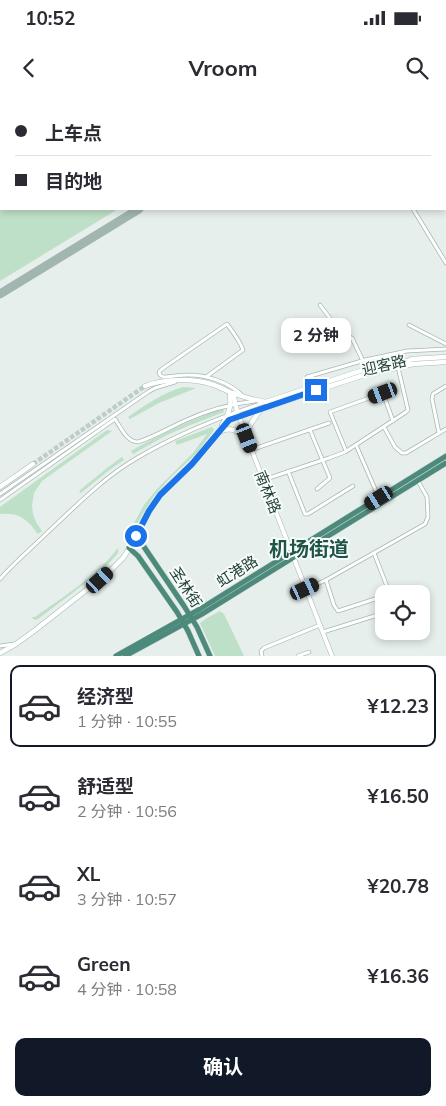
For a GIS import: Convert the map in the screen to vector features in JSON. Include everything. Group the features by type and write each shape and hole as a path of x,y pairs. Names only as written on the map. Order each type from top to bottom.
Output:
{"highway":[{"name":"虹港路","path":"125,656 293,554 446,456"},
{"name":"虹港路","path":"293,554 446,463"},
{"name":"圣林街","path":"136,536 191,617 210,656"},
{"name":"圣林街","path":"129,548 138,556 183,622 199,656"},
{"name":"虹港路","path":"116,656 183,622"}],"main road":[{"name":"迎客路","path":"266,402 366,369 412,359 446,357"},
{"name":"迎客路","path":"238,414 373,372 413,364 446,362"},
{"path":"145,386 156,383 197,380 244,397 266,402"},
{"path":"228,418 238,414 233,404 232,393"},
{"path":"0,653 16,644 100,580 123,558 160,495 192,464 218,433 228,418 233,404"},
{"path":"218,433 233,429 247,438 250,425 262,408"},
{"path":"0,486 32,464"}],"street":[{"path":"414,210 446,263"},
{"path":"320,305 341,333 352,338 363,361"},
{"path":"206,377 243,350 227,324 159,373 160,376 185,375 206,377 232,387 244,397"},
{"path":"409,325 446,344"},
{"path":"307,377 407,351 446,349"},
{"path":"263,480 346,451 406,412 408,410 398,367"},
{"path":"0,494 148,392 178,381"},
{"path":"439,433 432,398 433,394 446,386"},
{"path":"346,451 330,412 383,393 393,421"},
{"path":"0,500 115,419 128,438 136,443 187,420 233,404 257,401"},
{"path":"238,414 266,402"},
{"name":"南林路","path":"238,414 332,656"},
{"path":"0,579 84,497 112,475 135,459 189,430 228,418"},
{"path":"251,450 329,423"},
{"path":"384,427 395,448 402,454 446,428"},
{"path":"310,430 330,478 317,489"},
{"path":"356,445 379,498"},
{"path":"288,471 305,514 308,514 353,486"},
{"path":"305,589 374,554 425,524 428,517 427,497 418,481"},
{"path":"374,554 386,585"},
{"path":"326,580 336,610 338,611 375,599"},
{"path":"323,632 375,616"},
{"path":"262,656 261,651 264,648 320,625"},
{"path":"0,646 16,644"},
{"path":"298,656 309,652"}],"green space":[{"path":"0,210 116,210 0,281"},
{"path":"183,387 196,388 159,403 130,419 128,417 161,396"},
{"path":"223,408 224,412 167,435 133,454 131,451 199,417"},
{"path":"212,427 214,430 197,453 154,496 130,537 125,540 144,505 157,489 193,453 207,434 177,445 175,441"},
{"path":"107,430 112,431 42,481 34,493 33,514 42,531 38,534 30,524 17,515 0,514 0,507"},
{"path":"122,457 124,460 81,493 79,491 107,468"},
{"path":"118,548 118,553 104,569 38,619 35,620 31,617 35,617 79,586 100,568"},
{"path":"220,611 224,614 244,656 215,656 200,623"}],"taxiway":[{"path":"0,294 137,210"}],"tunnel":[{"path":"33,464 145,386"}],"district":[{"name":"机场街道","path":"309,548"}],"route":[{"path":"136,536 160,495 192,464 229,420 316,390"}]}
